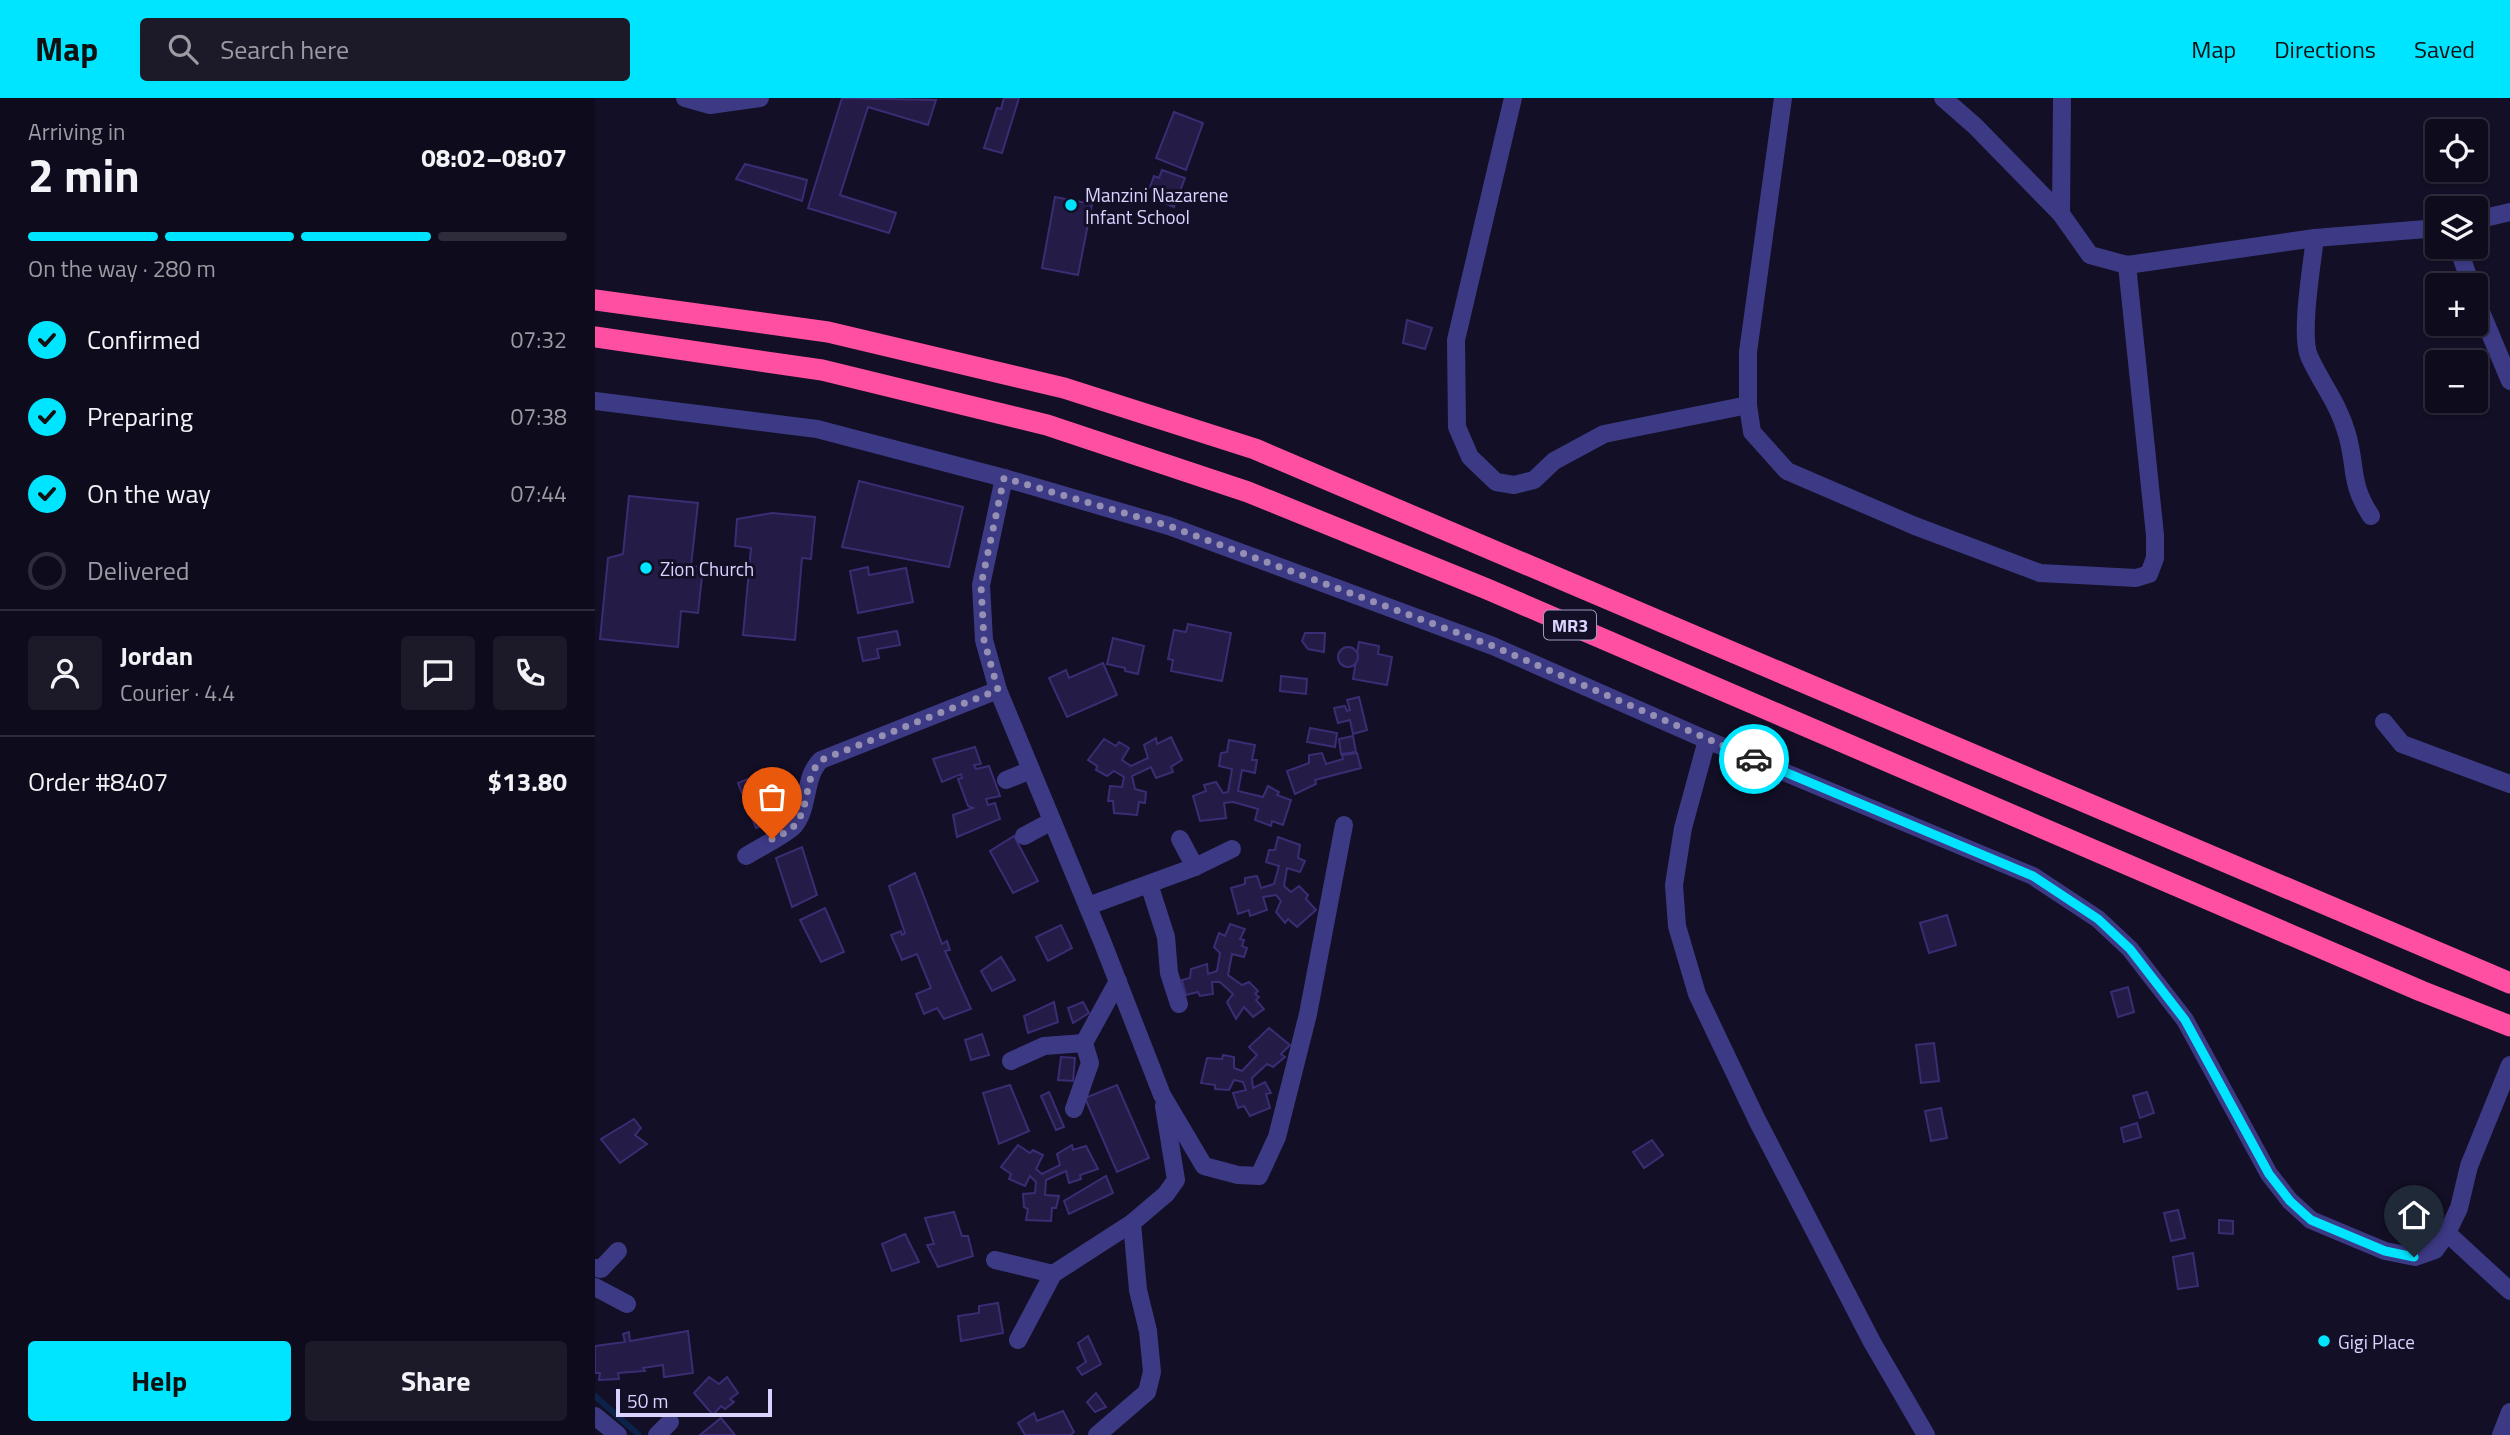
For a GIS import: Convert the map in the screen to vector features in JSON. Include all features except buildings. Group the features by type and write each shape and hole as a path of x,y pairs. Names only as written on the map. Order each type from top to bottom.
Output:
{"highway":[{"name":"MR3","path":"595,300 828,332 1064,388 1255,449 2426,950 2510,983"},
{"name":"MR3","path":"595,337 822,370 1047,425 1248,492 1487,589 2413,988 2510,1026"}],"street":[{"path":"685,98 710,104 760,98"},
{"path":"1513,98 1456,340 1457,427 1470,457 1496,482 1514,485 1534,480 1554,461 1604,434 1748,405"},
{"path":"1783,98 1748,352 1748,405 1752,432 1787,471 1915,526 2040,573 2136,579 2149,574 2155,558 2155,535 2127,265"},
{"path":"1943,98 1975,126 2061,214 2090,255 2127,265 2315,238 2425,229"},
{"path":"2061,214 2062,98"},
{"path":"2488,217 2510,212"},
{"path":"2315,238 2308,307 2308,354 2339,407 2359,498 2371,516"},
{"path":"2488,329 2510,381"},
{"path":"595,401 817,429 1004,478 1169,526 1480,641 1707,740 2033,876 2098,919 2130,949 2185,1020 2269,1174 2290,1201 2311,1220 2385,1251 2414,1257 2435,1250 2447,1233 2459,1208 2469,1166 2510,1065"},
{"path":"1004,478 981,585 984,640 998,690 1088,906 1162,1095 1204,1166 1238,1175 1259,1176 1277,1137 1308,1014 1343,825"},
{"path":"746,856 793,827 804,806 812,769 821,760 998,690"},
{"path":"2384,722 2402,744 2510,784"},
{"path":"1707,740 1683,828 1674,886 1677,926 1697,994 1757,1120 1872,1342 1926,1435"},
{"path":"1006,779 1031,770"},
{"path":"1024,836 1052,821"},
{"path":"1180,839 1195,867"},
{"path":"1088,906 1195,867 1232,849"},
{"path":"1149,884 1166,937 1168,972 1179,1004"},
{"path":"1075,1109 1090,1063 1084,1043 1118,981"},
{"path":"1011,1060 1044,1046 1084,1043"},
{"path":"1018,1340 1053,1274 1132,1223 1166,1194 1176,1180 1162,1095"},
{"path":"1097,1435 1147,1392 1152,1372 1149,1331 1138,1290 1132,1223"},
{"path":"2447,1233 2510,1291"},
{"path":"595,1268 601,1269 618,1251"},
{"path":"995,1260 1053,1274"},
{"path":"595,1287 627,1304"},
{"path":"2501,1435 2510,1412"},
{"path":"595,1416 617,1435"},
{"path":"657,1435 670,1422"}],"waterway":[{"path":"595,1396 638,1434"}],"way so far":[{"path":"772,839 793,827 804,806 812,769 821,760 998,690 984,640 981,585 1004,478 1169,526 1493,646 1754,759"}],"place":[{"name":"Manzini Nazarene Infant School","path":"1071,205"},
{"name":"Zion Church","path":"646,568"},
{"name":"Gigi Place","path":"2324,1341"}],"route":[{"path":"1754,759 2033,876 2098,919 2130,949 2185,1020 2269,1174 2290,1201 2311,1220 2385,1251 2414,1257"}]}
